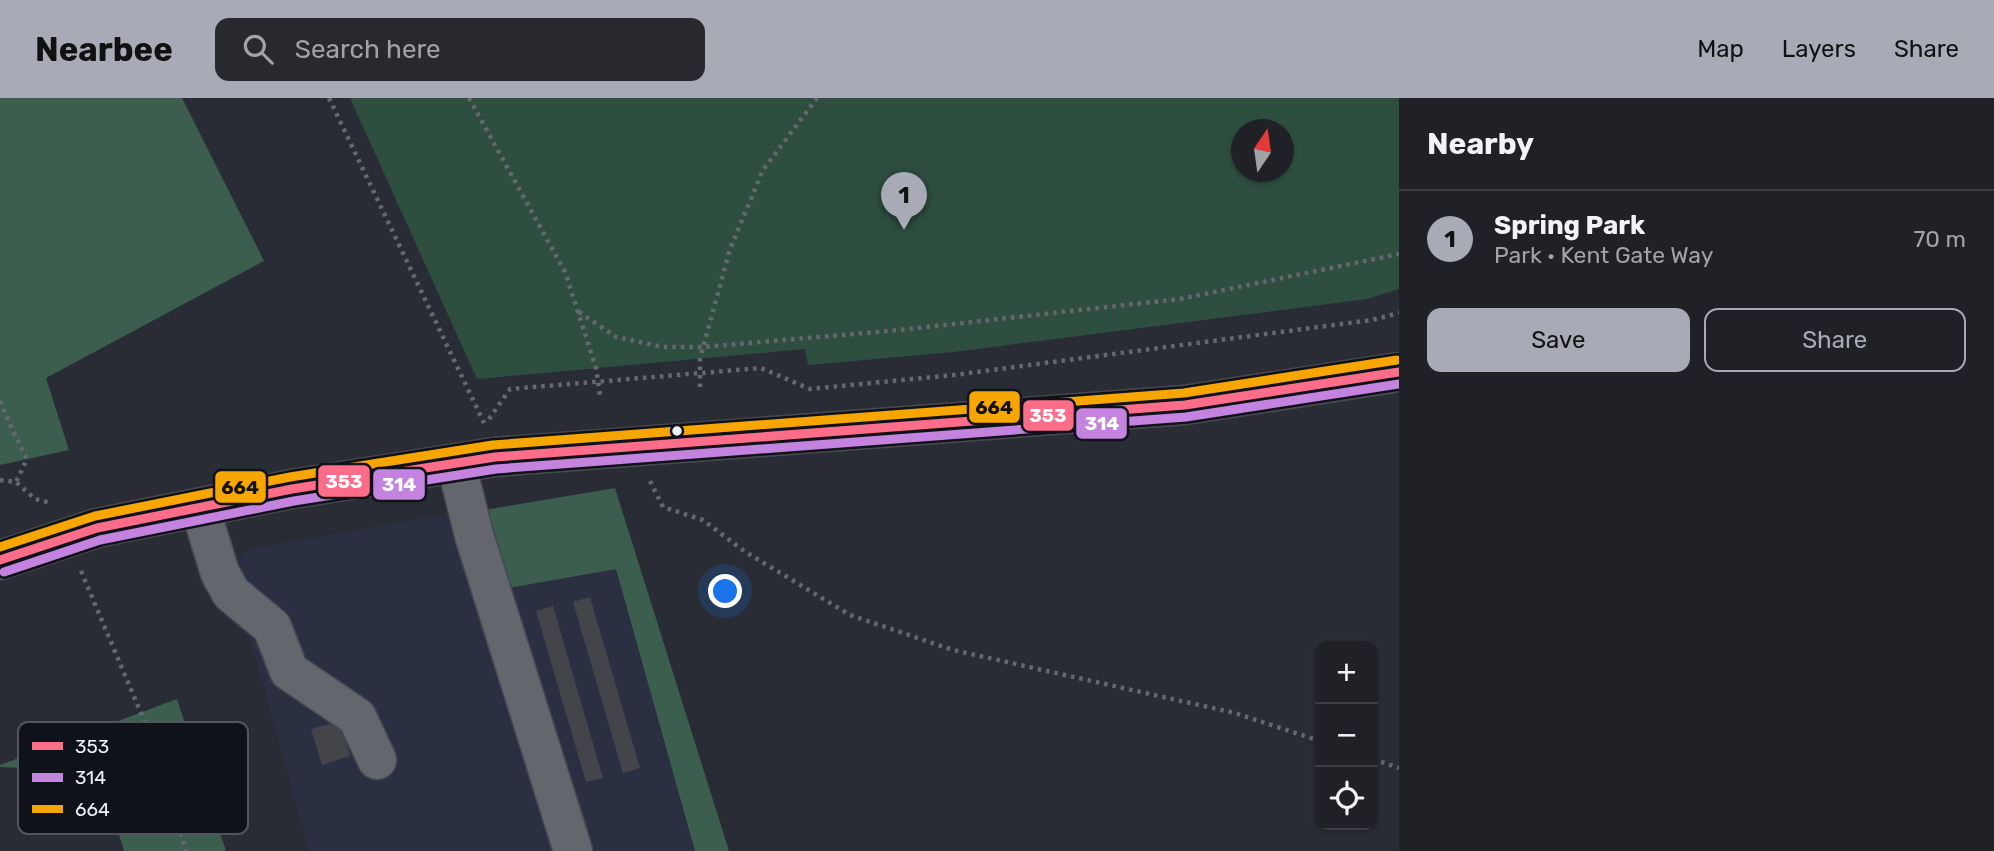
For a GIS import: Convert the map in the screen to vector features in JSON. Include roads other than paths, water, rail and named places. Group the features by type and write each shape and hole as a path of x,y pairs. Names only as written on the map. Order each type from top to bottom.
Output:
{"main road":[{"path":"0,560 97,528 292,489 495,457 1185,405 1399,372"}],"lane":[{"path":"456,463 474,534 573,851"},
{"path":"200,508 220,573 231,593 272,627 289,671 357,717 377,760"}],"place":[{"name":"Spring Park","path":"904,230"}]}
